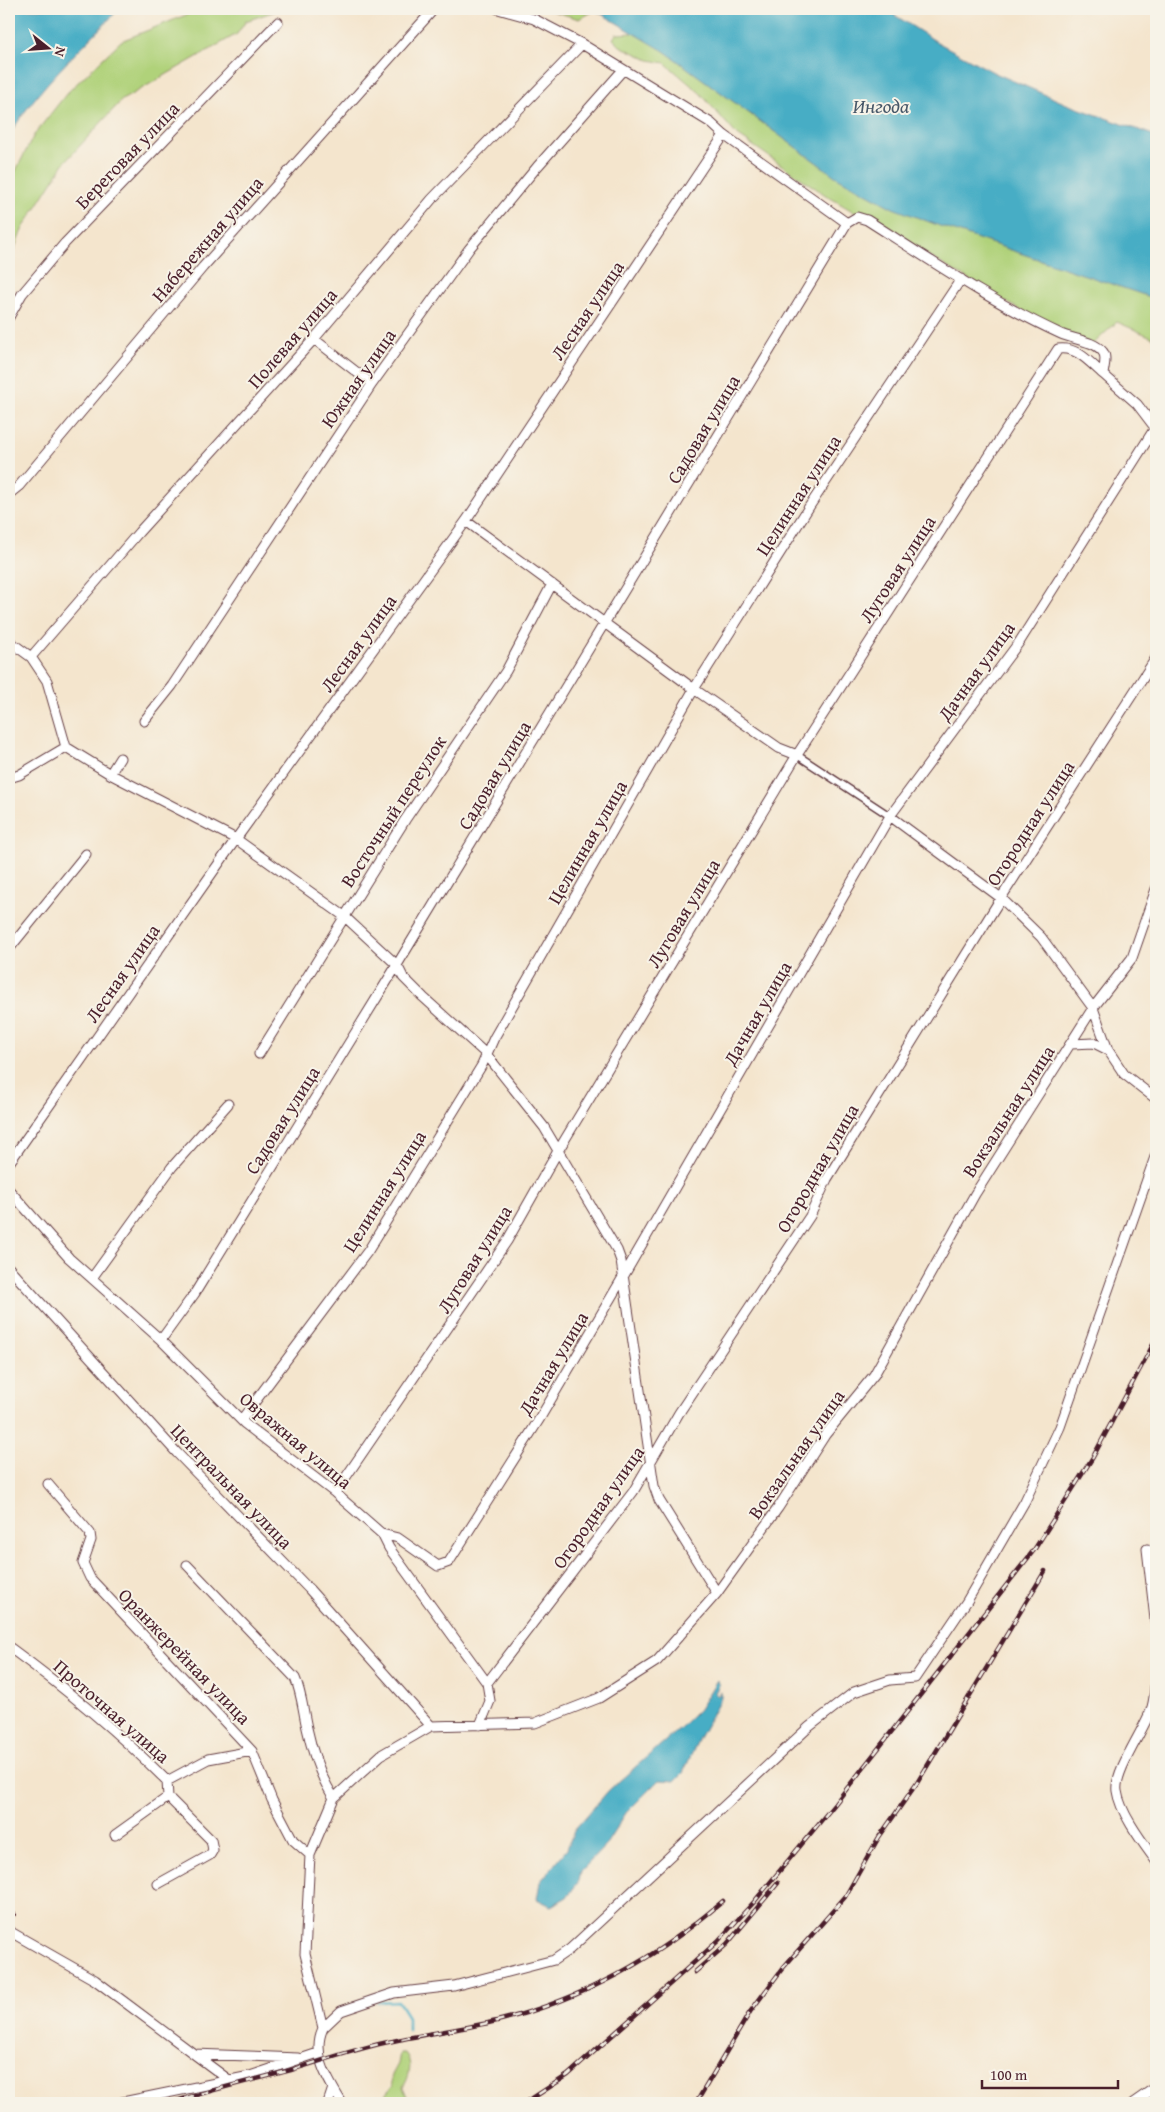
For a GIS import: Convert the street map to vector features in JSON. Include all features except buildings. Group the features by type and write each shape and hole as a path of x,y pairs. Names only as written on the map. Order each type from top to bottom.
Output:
{"street":[{"name":"Набережная улица","path":"9,494 19,486 203,267 434,9"},
{"path":"498,9 534,19 582,44 622,71 711,123 724,135 847,223 857,217 867,220 961,279 1061,334 1097,347 1103,352 1103,374 1137,404 1155,428"},
{"name":"Береговая улица","path":"9,318 22,294 65,243 278,22"},
{"name":"Полевая улица","path":"31,657 139,532 314,339 432,199 582,44"},
{"name":"Южная улица","path":"144,722 172,686 372,384 469,249 536,167 622,71"},
{"name":"Лесная улица","path":"9,1163 236,839 466,521 724,135"},
{"name":"Садовая улица","path":"161,1340 195,1293 397,965 847,223"},
{"name":"Целинная улица","path":"242,1419 368,1251 486,1054 694,689 809,507 961,279"},
{"path":"314,339 372,384"},
{"name":"Луговая улица","path":"335,1494 507,1241 558,1151 797,755 1058,349 1066,348 1076,351 1103,374"},
{"name":"Дачная улица","path":"382,1534 398,1538 438,1566 449,1562 540,1418 890,816 1020,641 1155,428"},
{"path":"466,521 694,689 779,748 797,755 890,816 1001,898 1040,937 1093,1008 1108,1050 1124,1074 1156,1099"},
{"name":"Восточный переулок","path":"259,1054 405,820 506,670 552,584"},
{"path":"9,641 31,657 47,681 66,747 110,774 236,839 344,916 397,965 403,977 423,997 486,1054 544,1127 617,1250 623,1277 651,1462 659,1500 717,1593"},
{"name":"Огородная улица","path":"487,1683 633,1492 679,1413 810,1216 827,1179 1001,898 1156,658"},
{"path":"9,778 19,775 66,747"},
{"path":"110,774 120,758"},
{"path":"9,949 86,854"},
{"name":"Вокзальная улица","path":"323,2028 305,1954 310,1855 334,1798 381,1755 431,1726 535,1723 599,1698 657,1661 717,1593 778,1508 825,1435 874,1375 975,1194 1093,1008 1132,958 1156,889"},
{"path":"1070,1044 1094,1043 1108,1050"},
{"path":"92,1278 172,1167 228,1104"},
{"path":"342,2103 333,2088 318,2053 318,2038 323,2028 341,2011 394,1993 454,1986 554,1960 570,1950 809,1727 854,1692 890,1680 915,1678 972,1593 1025,1501 1060,1427 1156,1154"},
{"name":"Овражная улица","path":"9,1190 69,1258 161,1340 242,1419 382,1534 389,1548 487,1683"},
{"name":"Центральная улица","path":"9,1268 176,1453 309,1589 431,1726"},
{"name":"Оранжерейная улица","path":"48,1484 90,1533 91,1540 83,1564 90,1578 252,1751 272,1800 293,1840 310,1855"},
{"path":"1147,1549 1156,1628"},
{"path":"187,1565 295,1678 310,1740 325,1785 334,1798"},
{"name":"Проточная улица","path":"9,1647 68,1690 123,1737 167,1781 168,1797"},
{"path":"1156,1676 1152,1706 1133,1750 1119,1772 1117,1791 1126,1815 1156,1861"},
{"path":"480,1725 490,1701 487,1683"},
{"path":"167,1781 208,1759 252,1751"},
{"path":"116,1835 168,1797 211,1840 213,1850 210,1855 158,1884"},
{"path":"9,1931 95,1980 229,2080"},
{"path":"118,2103 229,2080 278,2067 298,2058 318,2053"},
{"path":"194,2054 298,2058"},
{"path":"1133,2103 1156,2087"},
{"path":"328,2103 333,2088"}],"green space":[{"path":"201,9 281,9 246,21 237,34 122,100 65,162 23,228 9,262 9,184 34,135 67,93 121,41"},
{"path":"546,9 593,9 596,10 579,19"},
{"path":"635,33 664,51 835,176 893,208 940,226 1156,299 1156,339 1117,322 1092,345 1025,313 827,196 736,134 700,93 665,63 649,60 620,46 613,39 616,34"},
{"path":"400,2053 405,2053 410,2065 409,2074 403,2087 408,2099 406,2103 386,2103 384,2096 393,2085 392,2075 398,2064"}],"water":[{"path":"9,9 119,9 46,85 20,118 9,136"},
{"name":"Ингода","path":"593,9 885,9 937,42 995,73 1069,105 1156,136 1156,299 940,226 893,208 835,176 664,51"},
{"path":"717,1680 719,1685 715,1693 718,1696 721,1692 721,1698 699,1738 683,1773 675,1781 659,1780 626,1813 605,1846 581,1871 579,1881 567,1897 551,1906 537,1899 540,1882 567,1849 574,1830 609,1790 699,1709"}],"waterway":[{"path":"378,2002 398,2001 408,2017 408,2030"}],"railway":[{"path":"525,2103 568,2075 718,1941 754,1902 834,1805 1034,1550 1093,1457 1156,1339"},
{"path":"696,2103 750,2012 782,1969 845,1897 879,1837 917,1783 1045,1571"},
{"path":"695,1972 727,1944 778,1883"},
{"path":"170,2103 367,2047 497,2021 559,2001 588,1989 645,1958 672,1941 723,1901"},
{"path":"9,1911 14,1914"}]}
